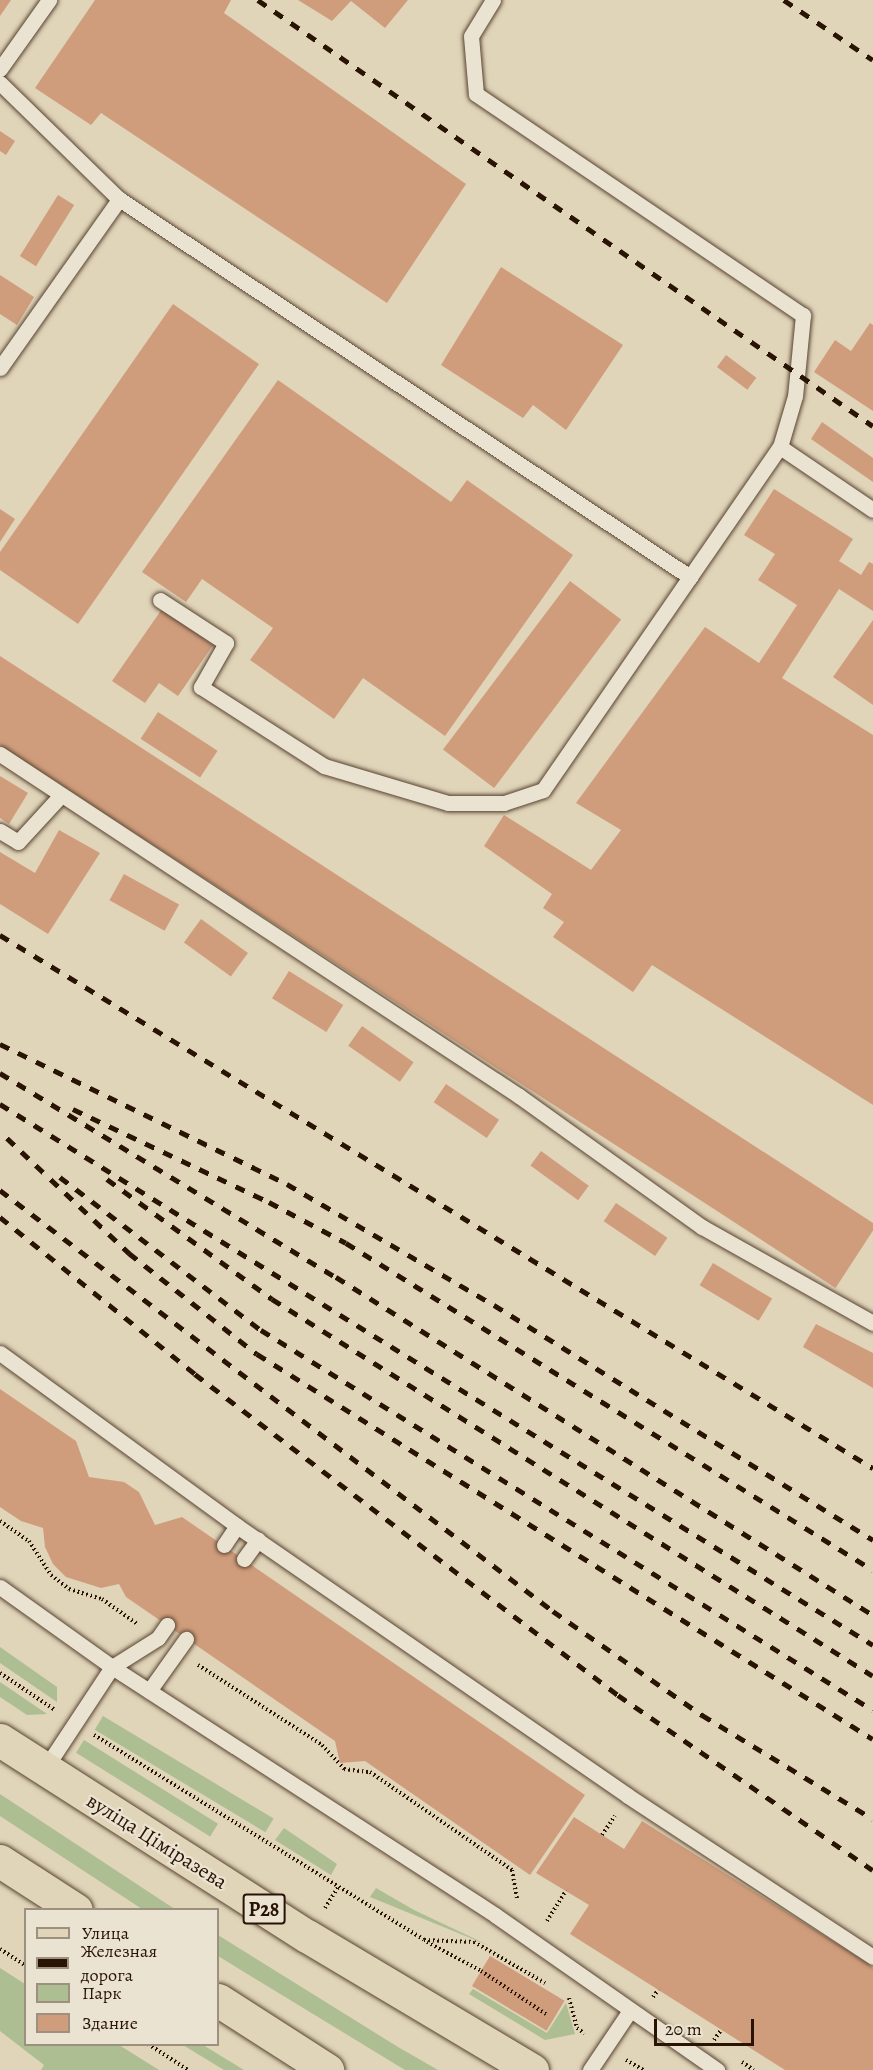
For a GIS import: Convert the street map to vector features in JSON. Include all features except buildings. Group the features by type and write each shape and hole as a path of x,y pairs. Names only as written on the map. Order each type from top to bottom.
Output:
{"main road":[{"name":"вуліца Ціміразева","path":"0,1740 307,1936 532,2070"},
{"path":"0,1861 73,1908"},
{"path":"219,2001 327,2070"}],"lane":[{"path":"0,69 49,0"},
{"path":"160,600 226,643 201,687 324,766 448,803 504,803 543,790 780,447 795,396 803,315 476,94 471,36 494,0"},
{"path":"0,83 119,199 690,577"},
{"path":"0,368 119,199"},
{"path":"780,447 873,510"},
{"path":"0,754 519,1096 702,1227 873,1323"},
{"path":"0,831 18,842 61,795"},
{"path":"0,1353 237,1526 628,1796 873,1957"},
{"path":"224,1545 237,1526"},
{"path":"244,1559 258,1540"},
{"path":"0,1587 112,1667 495,1915 629,2012 717,2070"},
{"path":"44,1770 73,1722 112,1667 162,1632"},
{"path":"149,1691 182,1645"},
{"path":"590,2070 629,2012"}],"path":[{"path":"0,1521 29,1540 51,1575 60,1582 102,1599 162,1632"},
{"path":"182,1645 322,1745 344,1769 370,1773 512,1870 519,1910"},
{"path":"0,1673 73,1722 424,1940 481,1971 546,2014"},
{"path":"545,1924 567,1891"},
{"path":"424,1940 474,1942 550,1986"},
{"path":"0,1949 24,1965"},
{"path":"559,1992 569,1997 577,2028 605,2048 644,2070"},
{"path":"703,2037 720,2049"},
{"path":"151,2046 188,2070"},
{"path":"737,2059 753,2070"}],"green space":[{"path":"0,1647 57,1687 57,1702 0,1663"},
{"path":"0,1682 47,1714 27,1715 0,1697"},
{"path":"103,1716 274,1818 265,1832 95,1730"},
{"path":"84,1740 218,1824 210,1836 76,1753"},
{"path":"0,1794 173,1908 140,1908 0,1816"},
{"path":"284,1828 337,1864 331,1875 275,1840"},
{"path":"376,1888 414,1910 490,1946 370,1897"},
{"path":"219,1936 438,2070 405,2070 219,1957"},
{"path":"0,1968 24,1983 24,2046 121,2046 159,2070 41,2070 44,2065 0,2031"},
{"path":"473,1989 547,2033 566,2003 575,2034 545,2040 469,1994"},
{"path":"185,2046 205,2046 244,2070 224,2070"}],"railway":[{"path":"258,0 873,426"},
{"path":"784,0 873,60"},
{"path":"0,935 873,1468"},
{"path":"0,1044 287,1184 494,1305 873,1540"},
{"path":"0,1073 336,1277 873,1615"},
{"path":"0,1104 873,1645"},
{"path":"73,1109 269,1202 346,1243 873,1570"},
{"path":"7,1138 129,1253 257,1354 873,1739"},
{"path":"60,1177 261,1330 873,1710"},
{"path":"107,1179 272,1299 873,1676"},
{"path":"0,1190 553,1611 702,1715 873,1819"},
{"path":"0,1217 195,1374 618,1695 873,1870"}]}
